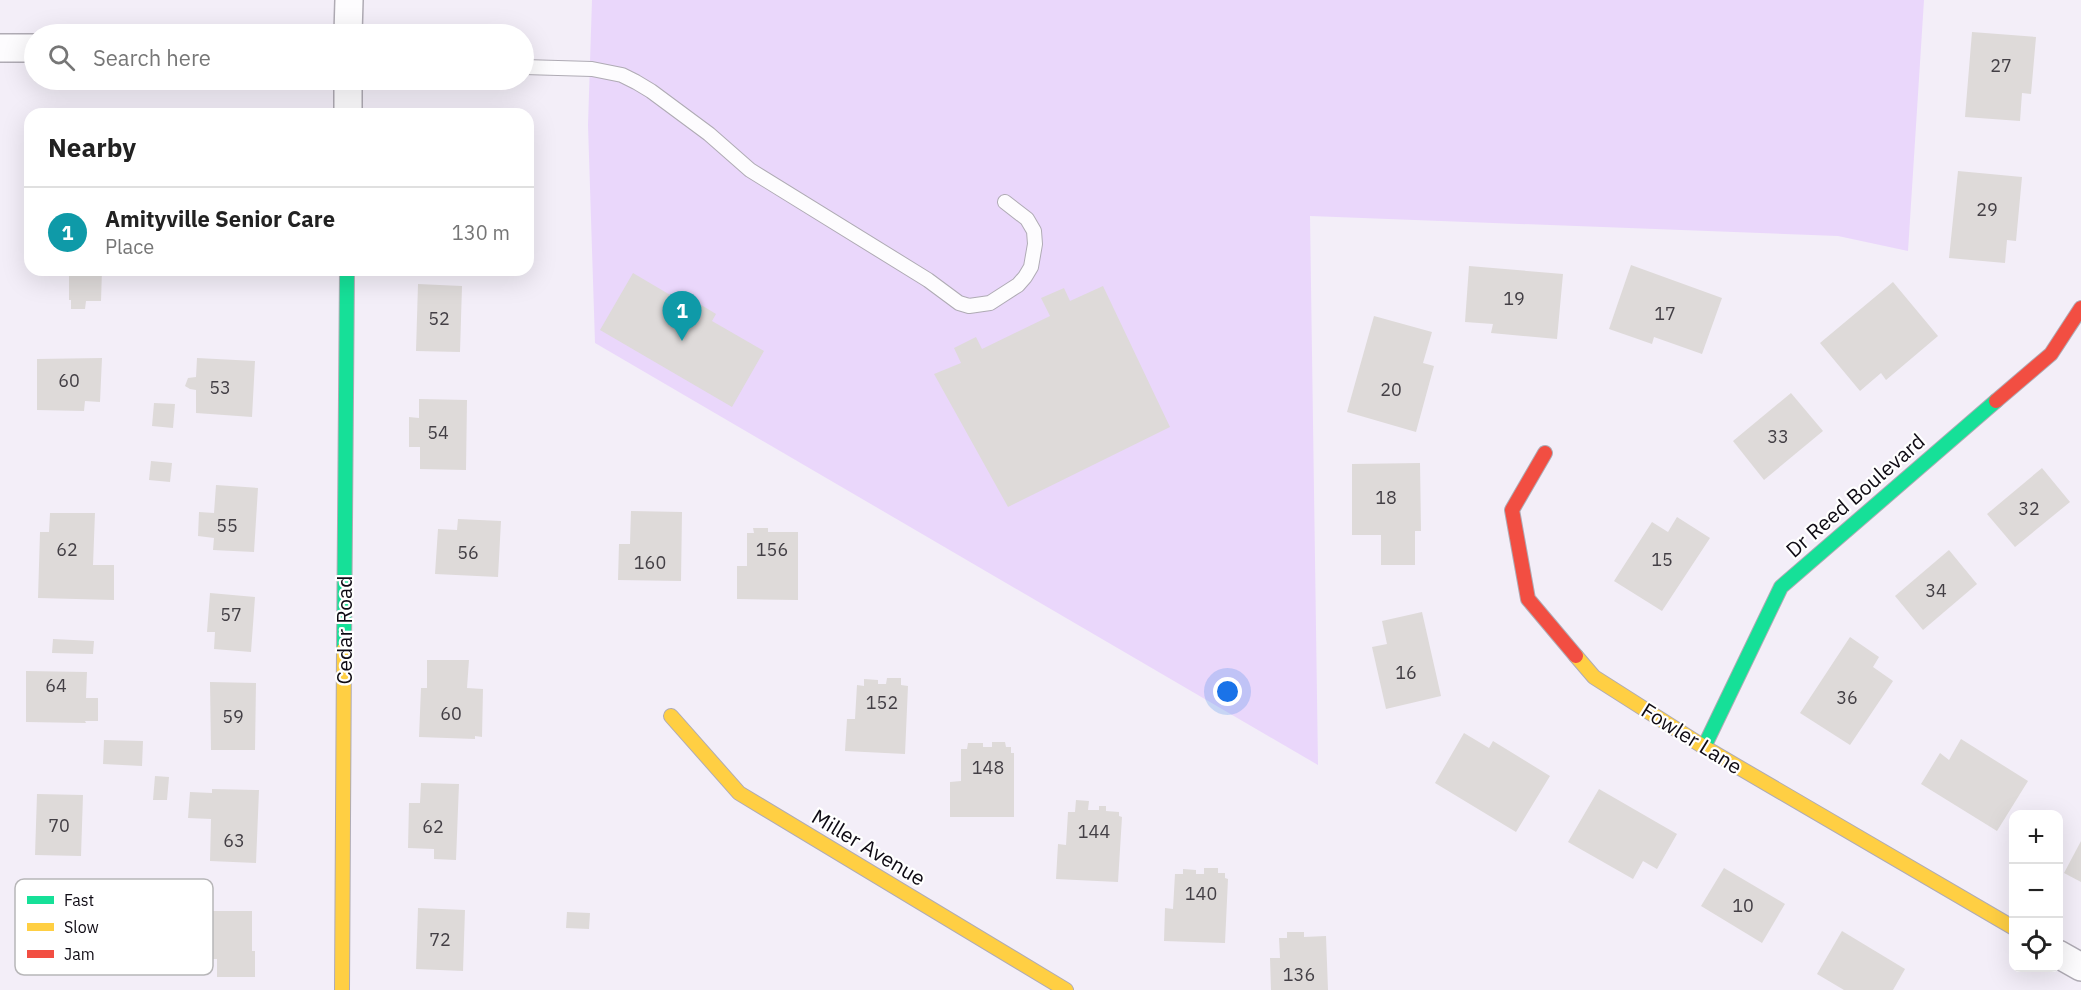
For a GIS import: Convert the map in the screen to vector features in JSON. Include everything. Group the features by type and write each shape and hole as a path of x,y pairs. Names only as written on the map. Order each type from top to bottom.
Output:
{"street":[{"path":"348,24 349,0"},
{"path":"0,48 24,48"},
{"path":"348,90 348,108"},
{"name":"Cedar Road","path":"342,990 347,276"},
{"name":"Dr Reed Boulevard","path":"1704,747 1781,587 2051,354 2081,308"},
{"name":"Fowler Lane","path":"1545,453 1512,510 1528,599 1594,676 1704,747 2009,926"},
{"name":"Miller Avenue","path":"671,716 739,793 1066,990"},
{"path":"2063,957 2081,967"}],"lane":[{"path":"534,67 592,69 622,75 636,82 709,134 750,170 928,280 960,303 969,306 990,303 1000,297 1018,285 1026,277 1031,267 1035,244 1034,231 1027,219 1005,202"}],"shaded area":[{"path":"592,0 1924,0 1908,251 1838,236 1310,216 1318,765 595,343 588,125"}],"building":[{"path":"1972,32 2036,37 2031,94 2022,93 2020,121 1965,117"},
{"path":"1958,171 2022,177 2016,241 2007,240 2005,263 1949,258"},
{"path":"1631,265 1722,298 1702,354 1654,337 1652,344 1609,329"},
{"path":"1469,266 1563,274 1557,339 1491,333 1493,324 1465,322"},
{"path":"633,273 694,309 698,303 716,314 712,321 764,351 732,407 600,330"},
{"path":"69,276 102,276 101,301 86,301 85,309 71,309 71,300 69,300"},
{"path":"1893,282 1938,336 1886,380 1881,373 1860,391 1820,343"},
{"path":"418,284 462,286 460,352 416,351"},
{"path":"1103,286 1170,427 1008,507 934,374 961,363 954,348 976,337 982,349 1050,316 1041,298 1064,288 1070,301"},
{"path":"1374,316 1432,332 1423,363 1434,366 1416,432 1347,412"},
{"path":"102,358 100,402 85,401 84,411 37,410 37,359"},
{"path":"197,358 255,361 252,417 196,413 196,390 185,386 188,378 196,377"},
{"path":"1791,393 1823,431 1764,480 1733,441"},
{"path":"419,399 467,400 466,470 420,469 420,447 409,447 409,417 419,418"},
{"path":"154,403 175,404 173,428 152,426"},
{"path":"151,461 172,463 170,482 149,480"},
{"path":"1420,463 1421,531 1415,531 1415,565 1381,565 1381,535 1352,535 1352,464"},
{"path":"2042,468 2070,502 2015,547 1987,514"},
{"path":"216,485 258,488 254,552 213,550 214,538 198,536 199,512 214,513"},
{"path":"631,511 682,512 681,581 618,580 619,544 630,544"},
{"path":"50,513 95,513 93,565 114,565 114,600 38,598 40,532 49,532"},
{"path":"1677,517 1710,538 1662,611 1614,581 1652,522 1668,532"},
{"path":"458,519 501,521 498,577 435,574 438,529 457,530"},
{"path":"753,528 768,528 768,532 798,532 798,600 737,599 737,566 747,566 747,533 754,533"},
{"path":"1949,550 1977,584 1923,630 1895,596"},
{"path":"210,593 255,597 251,652 214,649 215,632 207,632"},
{"path":"1422,612 1441,696 1386,709 1372,647 1387,644 1382,621"},
{"path":"1850,637 1879,657 1873,667 1893,681 1850,745 1800,713"},
{"path":"53,639 94,641 93,654 52,653"},
{"path":"427,660 469,660 467,688 483,689 482,737 475,736 475,739 419,737 421,688 427,688"},
{"path":"26,671 87,672 86,698 98,698 98,721 85,721 86,723 26,722"},
{"path":"887,678 901,678 901,685 908,686 905,754 845,751 847,719 855,719 857,685 864,686 864,679 878,680 878,684 886,684"},
{"path":"210,682 256,683 255,750 211,750"},
{"path":"1464,733 1489,748 1493,741 1550,776 1516,832 1435,783"},
{"path":"1961,739 2028,781 1997,831 1921,784 1940,753 1949,760"},
{"path":"104,740 143,741 142,766 103,764"},
{"path":"992,742 1005,742 1006,747 1011,747 1011,753 1014,753 1014,817 950,817 950,782 961,781 961,749 967,749 968,743 983,743 983,747 992,747"},
{"path":"155,776 169,777 167,800 153,800"},
{"path":"421,783 459,784 456,860 434,859 434,849 408,848 409,803 420,803"},
{"path":"212,789 259,790 256,863 210,861 211,819 188,818 190,792 212,793"},
{"path":"1599,789 1677,834 1657,869 1643,861 1633,879 1568,842"},
{"path":"37,794 83,795 81,856 35,855"},
{"path":"1076,800 1089,801 1088,810 1099,810 1099,806 1106,806 1106,811 1119,812 1119,816 1122,817 1118,882 1056,879 1058,844 1066,845 1068,812 1075,812"},
{"path":"2081,841 2081,882 2064,873"},
{"path":"1204,868 1218,868 1218,873 1225,873 1225,878 1228,879 1225,943 1164,941 1165,908 1173,909 1175,874 1183,874 1183,869 1196,870 1196,874 1204,874"},
{"path":"1724,868 1785,904 1762,943 1701,906"},
{"path":"418,908 465,910 463,971 416,969"},
{"path":"213,911 252,911 252,951 255,951 255,977 217,977 217,959 213,959"},
{"path":"567,912 590,913 589,929 566,928"},
{"path":"1842,931 1905,969 1893,990 1844,990 1817,974"},
{"path":"1287,932 1304,932 1304,937 1326,936 1328,990 1271,990 1270,958 1280,958 1279,938 1287,938"}],"traffic: fast":[{"path":"344,649 347,276"},
{"path":"1704,747 1781,587 1996,401"}],"traffic: slow":[{"path":"342,990 344,649"},
{"path":"1576,656 1594,677 1704,747 2009,925"},
{"path":"671,716 739,793 1066,990"}],"traffic: jam":[{"path":"1996,401 2051,354 2081,308"},
{"path":"1545,453 1512,510 1528,599 1576,656"}],"place":[{"name":"Amityville Senior Care","path":"682,341"}]}
